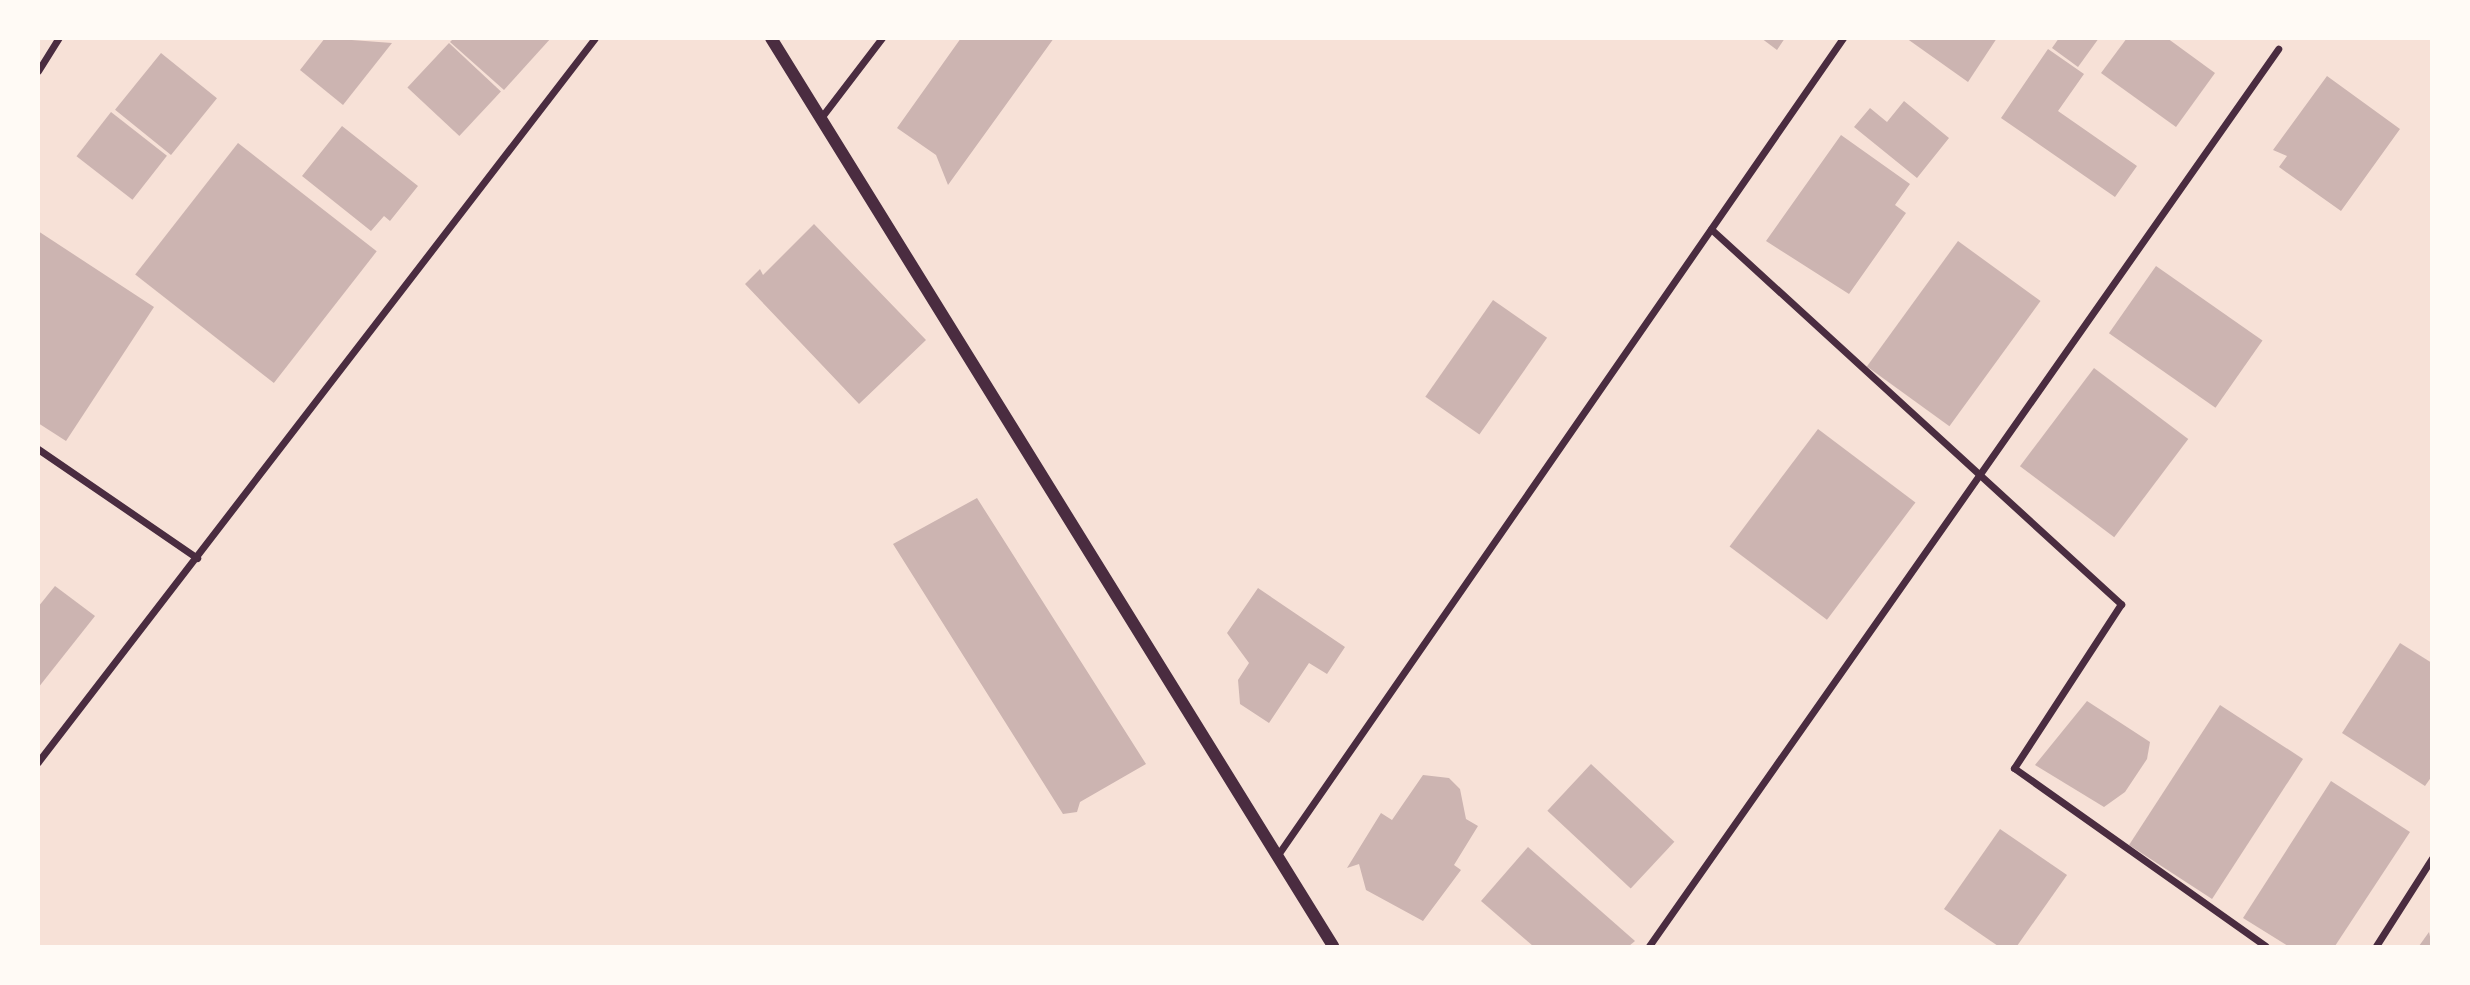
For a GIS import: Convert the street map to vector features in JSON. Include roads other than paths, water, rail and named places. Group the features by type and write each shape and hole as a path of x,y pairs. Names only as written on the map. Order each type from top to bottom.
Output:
{"street":[{"path":"38,71 59,38"},
{"path":"38,762 595,38"},
{"path":"771,38 1333,947"},
{"path":"820,120 882,38"},
{"path":"1278,856 1843,38"},
{"path":"1649,947 2278,49"},
{"path":"1711,229 2121,604 2014,768 2266,947"},
{"path":"38,449 197,558"},
{"path":"2376,947 2431,858"}]}
